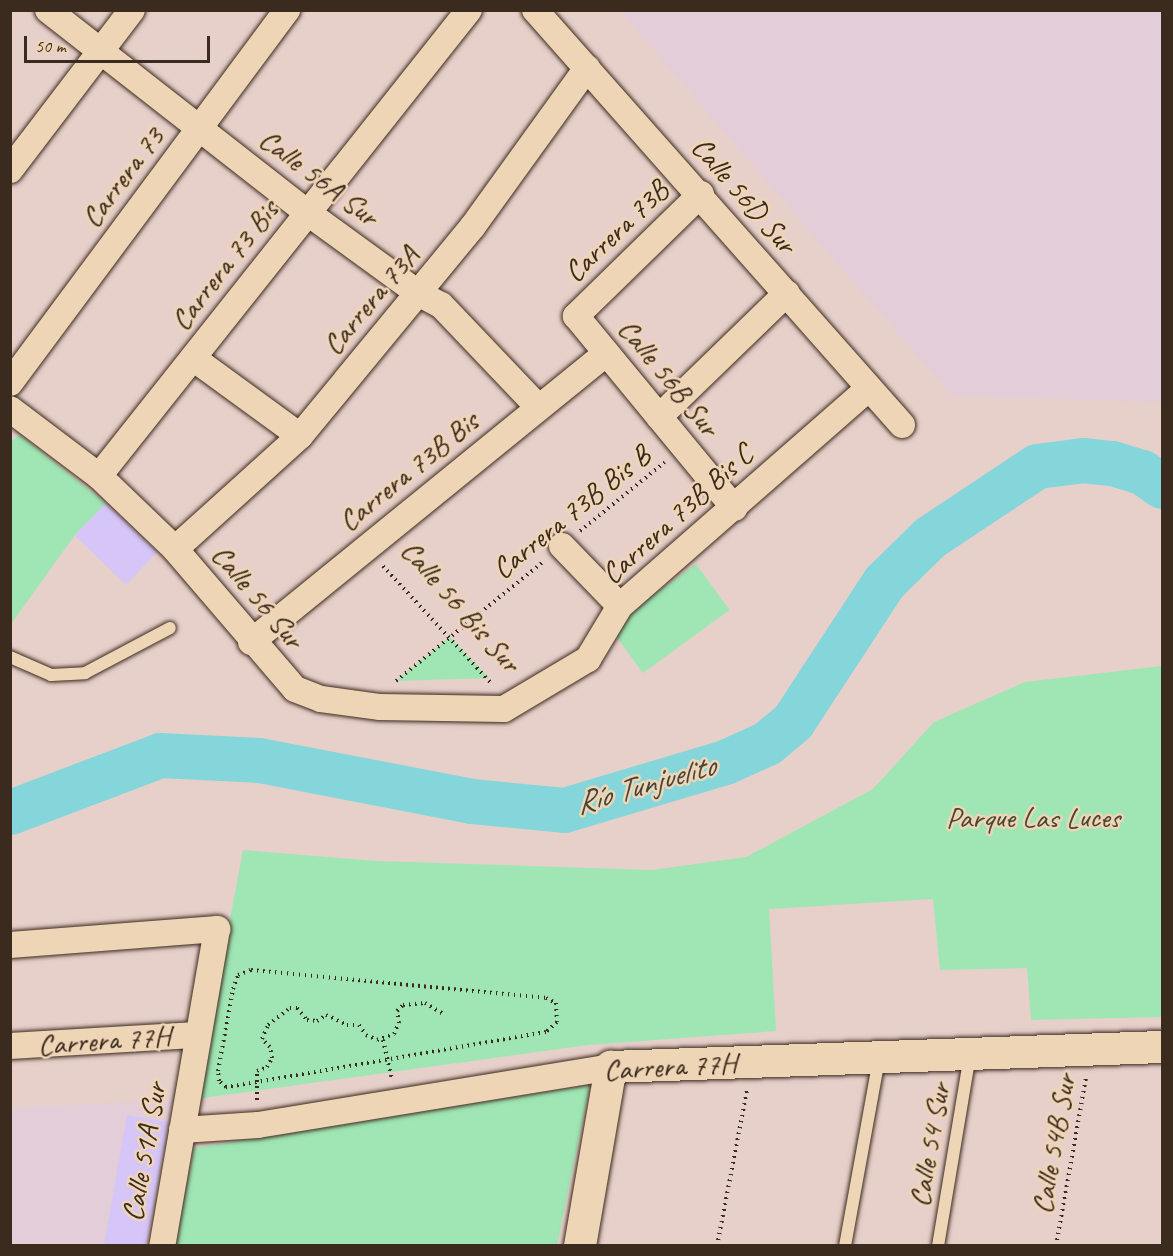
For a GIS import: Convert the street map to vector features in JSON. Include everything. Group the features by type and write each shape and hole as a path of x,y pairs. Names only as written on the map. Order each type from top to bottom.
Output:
{"street":[{"name":"Calle 56A Sur","path":"48,10 308,213 418,293 441,305 538,408"},
{"path":"10,170 132,10"},
{"name":"Carrera 73","path":"10,383 287,10"},
{"name":"Carrera 73 Bis","path":"99,476 469,10"},
{"name":"Calle 56D Sur","path":"535,10 701,194 902,425"},
{"name":"Carrera 73A","path":"175,549 300,435 473,226 587,68"},
{"name":"Carrera 73B","path":"576,316 701,194"},
{"path":"659,417 787,293"},
{"name":"Calle 56B Sur","path":"576,316 734,508"},
{"name":"Carrera 73B Bis","path":"252,642 606,353"},
{"path":"193,358 300,435"},
{"name":"Carrera 73B Bis C","path":"504,709 588,659 620,606 869,387"},
{"name":"Calle 56 Sur","path":"10,409 99,476 175,549 252,642 295,689 321,699 380,707 504,709"},
{"path":"562,546 620,606"},
{"name":"Calle 51A Sur","path":"10,945 217,929 162,1245"},
{"name":"Carrera 77H","path":"10,1046 198,1035"},
{"name":"Carrera 77H","path":"182,1130 258,1125 611,1067 1162,1047"},
{"path":"580,1245 611,1067"}],"lane":[{"path":"10,657 51,675 85,673 170,628"},
{"name":"Calle 54 Sur","path":"938,1245 971,1054"},
{"path":"845,1245 880,1057"}],"path":[{"name":"Carrera 73B Bis B","path":"380,707 396,681 684,447"},
{"name":"Calle 56 Bis Sur","path":"366,548 489,678 504,709"},
{"path":"251,970 534,996 556,1003 558,1010 555,1028 546,1032 387,1060 233,1086 222,1085 218,1071 235,979 242,972 251,970"},
{"path":"257,1071 267,1067 272,1058 270,1047 262,1039 268,1025 290,1008 297,1008 307,1020 317,1021 326,1015 347,1025 359,1025 371,1038 383,1040 397,1029 397,1011 403,1005 425,1003 443,1014"},
{"path":"383,1040 398,1102"},
{"name":"Calle 54B Sur","path":"1056,1245 1090,1049"},
{"path":"717,1245 753,1062"}],"shaded area":[{"path":"620,11 1162,11 1162,402 952,396"},
{"path":"173,1100 142,1245 11,1245 10,1108"}],"green space":[{"path":"20,435 106,503 75,535 11,624 11,441"},
{"path":"696,564 730,610 643,673 609,627"},
{"path":"450,637 489,678 396,681"},
{"name":"Parque Las Luces","path":"1162,666 1162,1017 1031,1020 1027,968 940,970 933,899 769,909 776,1031 588,1045 196,1099 243,850 376,861 652,870 746,857 873,789 934,722 1025,682"},
{"path":"590,1085 557,1245 174,1246 194,1148"}],"building":[{"path":"106,503 157,552 126,585 75,535"},
{"path":"127,1115 168,1122 147,1246 104,1246"}],"waterway":[{"name":"Río Tunjuelito","path":"10,812 160,755 259,760 471,801 564,810 725,762 767,743 793,721 884,582 930,537 1037,466 1083,460 1112,463 1142,472 1162,486"}]}
